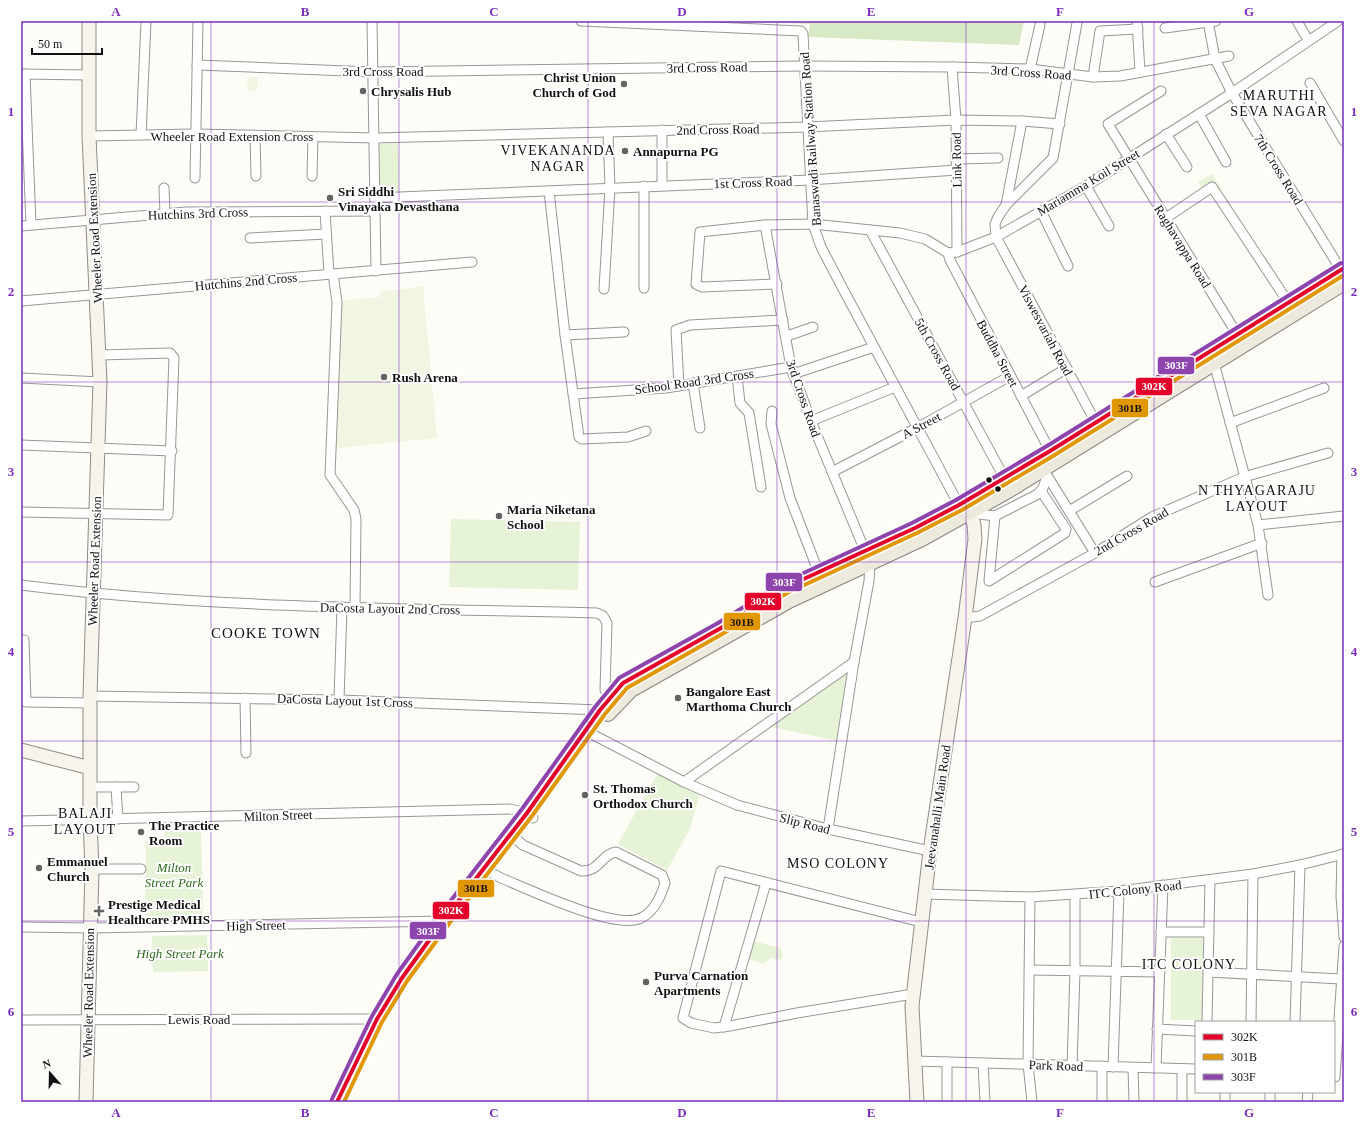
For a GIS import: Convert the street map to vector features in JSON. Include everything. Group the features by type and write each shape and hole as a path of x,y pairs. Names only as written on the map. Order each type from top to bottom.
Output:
{"main road":[{"path":"965,509 1005,479 1096,423 1212,357 1238,334 1288,302 1343,274"},
{"path":"346,1102 392,1008 408,982 516,839 530,816 603,713 614,701 623,683 721,628 784,588 821,579 1045,472 1212,357 1343,274"},
{"path":"337,1102 377,1019 402,978 443,921 530,816"}],"street":[{"name":"Wheeler Road Extension","path":"86,1102 89,928 92,869 90,820 90,699 100,382 98,295 92,219 89,136 89,21"},
{"path":"141,136 146,21"},
{"path":"195,178 198,21"},
{"path":"372,21 376,271"},
{"name":"Banaswadi Railway Station Road","path":"581,21 799,29 803,34 813,224 821,247 895,387 917,428 965,509"},
{"path":"1297,21 1308,40"},
{"name":"Mariamma Koil Street","path":"952,252 996,237 1086,186 1232,93 1338,21"},
{"path":"1165,28 1211,22"},
{"name":"7th Cross Road","path":"1211,22 1215,59 1232,93 1343,274"},
{"path":"996,237 996,220 1006,205 1053,158 1077,23"},
{"path":"1030,69 1040,25"},
{"path":"1093,77 1100,31 1138,25 1140,72"},
{"name":"3rd Cross Road","path":"197,65 372,72 805,66 952,67 1030,69 1093,77 1120,76 1229,56"},
{"name":"Link Road","path":"952,67 956,120 957,170 952,252"},
{"path":"31,225 23,74 89,75"},
{"path":"1310,83 1344,141"},
{"path":"1129,158 1108,124 1161,92"},
{"path":"1198,114 1226,162"},
{"name":"2nd Cross Road","path":"375,138 807,127 956,120 1022,121 1060,124"},
{"path":"1006,205 1022,121"},
{"path":"662,130 662,185"},
{"path":"604,289 610,188 608,132"},
{"name":"Wheeler Road Extension Cross","path":"89,136 195,134 375,138"},
{"path":"1166,134 1186,167"},
{"path":"255,136 256,176"},
{"path":"312,176 313,137"},
{"path":"956,159 998,158"},
{"name":"Raghavappa Road","path":"1129,158 1238,334"},
{"name":"1st Cross Road","path":"375,198 810,180 957,170"},
{"path":"644,186 644,288"},
{"path":"1086,186 1109,226"},
{"path":"1166,218 1212,187 1288,302"},
{"path":"164,188 165,213"},
{"path":"549,191 565,335 580,438 628,437 646,431"},
{"path":"324,211 331,274 337,302 330,475 354,510 356,519 355,607"},
{"name":"Hutchins 3rd Cross","path":"21,226 165,213 376,211"},
{"path":"1041,211 1068,266"},
{"path":"777,284 702,287 696,284 700,232 765,224 813,224 900,233 925,239 952,252"},
{"name":"3rd Cross Road","path":"765,224 787,336 792,371 867,557"},
{"name":"5th Cross Road","path":"870,230 1005,479"},
{"path":"250,238 326,234"},
{"name":"Viswesvariah Road","path":"996,237 1096,423"},
{"name":"Buddha Street","path":"952,252 950,260 1050,452"},
{"name":"Hutchins 2nd Cross","path":"21,301 472,262"},
{"path":"679,386 676,330 690,325 783,320"},
{"path":"787,336 813,327"},
{"path":"565,335 624,332"},
{"name":"School Road 3rd Cross","path":"574,394 679,386 737,376 792,371 874,347"},
{"path":"21,512 168,515 175,362 170,353 100,355"},
{"path":"1212,357 1258,525 1262,543 1268,595"},
{"path":"1021,396 1067,368"},
{"path":"737,376 740,403 749,413 761,487"},
{"name":"A Street","path":"832,472 917,428 1010,376"},
{"path":"21,378 100,382"},
{"path":"693,384 700,428"},
{"path":"811,421 895,387"},
{"path":"1230,423 1324,388"},
{"path":"772,411 771,424 790,498 821,579"},
{"path":"21,445 172,451"},
{"name":"2nd Cross Road","path":"965,618 980,616 1095,553 1152,517 1244,477 1328,453"},
{"path":"965,509 995,516 1038,494 1045,472"},
{"path":"1045,472 1095,553"},
{"path":"1069,511 1127,476"},
{"path":"995,516 989,581 1065,533 1066,529 1040,491"},
{"name":"Jeevanahalli Main Road","path":"917,1102 912,1006 924,894 965,618 975,539 965,509"},
{"path":"1258,525 1344,516"},
{"path":"1155,582 1262,543"},
{"path":"828,829 854,662 869,581 867,557"},
{"name":"DaCosta Layout 2nd Cross","path":"21,585 93,594 342,607 596,613 603,616 606,623 606,690 614,701"},
{"path":"339,700 342,607"},
{"path":"21,640 24,640 24,702 90,699"},
{"path":"684,782 854,662"},
{"path":"245,698 246,754"},
{"name":"DaCosta Layout 1st Cross","path":"90,699 245,698 339,700 603,713"},
{"name":"Slip Road","path":"589,733 684,782 737,806 828,829 930,851"},
{"path":"21,750 90,768"},
{"path":"90,787 134,787"},
{"path":"116,787 118,819"},
{"name":"Milton Street","path":"21,821 510,809 530,816"},
{"path":"490,872 510,882 579,909 623,921 636,920 648,914 655,905 665,883 662,875 616,852 607,856 595,868 589,871 581,871 523,846 516,839"},
{"path":"1343,854 1344,937"},
{"name":"ITC Colony Road","path":"924,894 1030,897 1119,891 1253,874 1300,865 1343,854"},
{"path":"1295,1021 1300,865"},
{"path":"92,869 141,869"},
{"path":"913,994 724,1027 714,1028 691,1023 683,1018 721,872 921,922"},
{"path":"1251,1021 1253,874"},
{"path":"1207,1021 1210,880"},
{"path":"510,882 514,890 541,901"},
{"path":"724,1027 766,883"},
{"path":"1156,1068 1163,885"},
{"path":"1113,1067 1119,891"},
{"path":"1072,1066 1075,971 1074,895"},
{"path":"1030,897 1028,1064 1032,1102"},
{"name":"High Street","path":"21,927 89,928 443,921"},
{"path":"1161,932 1209,932"},
{"path":"1338,1078 1342,1022 1344,946"},
{"path":"1030,970 1160,972"},
{"path":"1208,972 1296,977 1342,983"},
{"name":"Lewis Road","path":"21,1020 377,1019"},
{"path":"1157,1029 1195,1031"},
{"name":"Park Road","path":"915,1061 1195,1069"},
{"path":"947,1062 947,1102"},
{"path":"983,1063 985,1102"},
{"path":"1102,1066 1102,1102"},
{"path":"1133,1068 1134,1102"},
{"path":"1182,1069 1182,1102"}],"green space":[{"path":"733,21 1024,21 1019,45 808,37 810,24"},
{"path":"248,77 258,77 257,91 247,91"},
{"path":"398,143 399,192 380,192 379,144"},
{"path":"1212,174 1222,190 1216,193 1204,191 1198,182"},
{"name":"Rush Arena","path":"423,286 437,438 335,448 339,301 380,297 381,292"},
{"path":"451,519 580,522 578,590 449,587"},
{"path":"847,672 838,741 771,727"},
{"path":"657,774 700,793 690,829 667,870 618,844"},
{"name":"Milton Street Park","path":"164,830 201,830 203,917 145,918 146,842 164,842"},
{"name":"High Street Park","path":"207,935 208,971 153,972 152,936"},
{"path":"1171,938 1203,938 1202,1020 1171,1020"},
{"path":"753,941 781,948 783,957 780,960 771,958 763,964 749,959"}],"transit line":[{"name":"303F","path":"332,1099 372,1016 397,974 438,917 522,809 595,707 619,678 718,623 782,583 912,523 956,500 1047,446 1341,263"},
{"name":"302K","path":"337,1102 377,1019 402,978 443,921 527,813 600,710 623,683 721,628 784,588 915,528 959,505 1050,451 1344,268"},
{"name":"301B","path":"344,1102 382,1022 407,981 532,816 605,714 627,688 724,633 787,593 917,533 962,510 1053,456 1344,275"}],"place":[{"name":"Christ Union Church of God","path":"624,84"},
{"name":"Chrysalis Hub","path":"363,91"},
{"name":"Annapurna PG","path":"625,151"},
{"name":"Sri Siddhi Vinayaka Devasthana","path":"330,198"},
{"name":"Rush Arena","path":"384,377"},
{"name":"Maria Niketana School","path":"499,516"},
{"name":"Bangalore East Marthoma Church","path":"678,698"},
{"name":"St. Thomas Orthodox Church","path":"585,795"},
{"name":"The Practice Room","path":"141,832"},
{"name":"Emmanuel Church","path":"39,868"},
{"name":"Prestige Medical Healthcare PMHS","path":"99,911"},
{"name":"Purva Carnation Apartments","path":"646,982"}],"district":[{"name":"MARUTHI SEVA NAGAR","path":"1279,104"},
{"name":"VIVEKANANDA NAGAR","path":"558,158"},
{"name":"N THYAGARAJU LAYOUT","path":"1257,498"},
{"name":"COOKE TOWN","path":"266,633"},
{"name":"BALAJI LAYOUT","path":"85,822"},
{"name":"MSO COLONY","path":"838,863"},
{"name":"ITC COLONY","path":"1189,964"}]}
